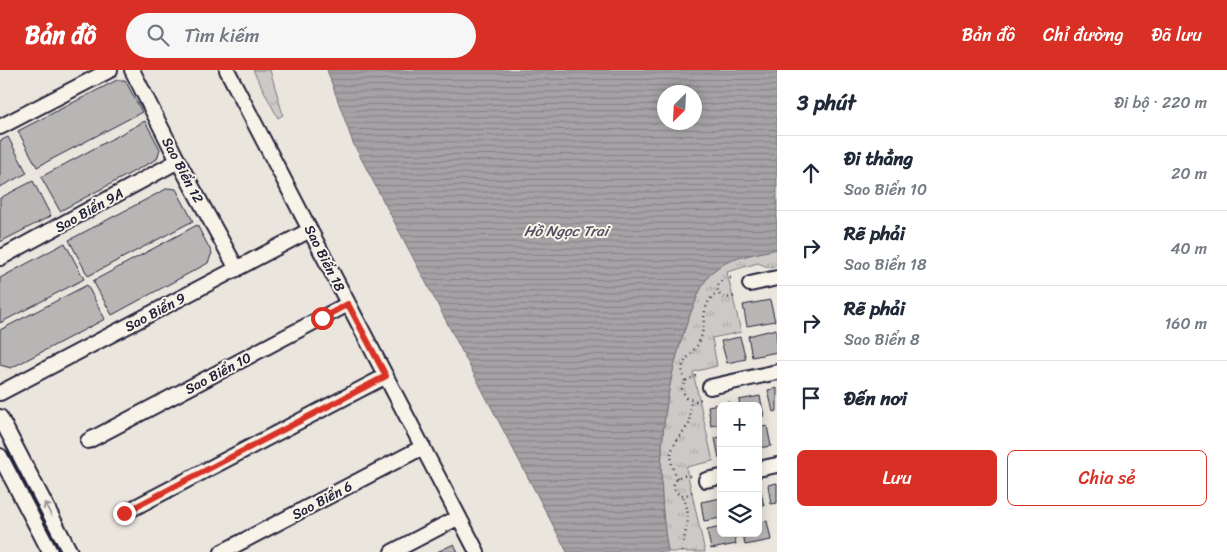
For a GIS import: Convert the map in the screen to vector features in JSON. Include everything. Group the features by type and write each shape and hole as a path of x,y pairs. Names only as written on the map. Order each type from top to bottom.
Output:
{"street":[{"path":"0,127 110,70"},
{"name":"Sao Biển 12","path":"132,70 236,269"},
{"name":"Sao Biển 18","path":"227,70 477,552"},
{"name":"Sao Biển 9A","path":"0,258 178,161"},
{"name":"Sao Biển 9","path":"0,393 310,230"},
{"path":"750,284 777,278"},
{"name":"Sao Biển 10","path":"88,441 348,304"},
{"path":"710,387 777,372"},
{"path":"124,513 386,376"},
{"path":"0,417 70,552"},
{"name":"Sao Biển 6","path":"222,552 423,447"},
{"path":"0,456 50,552"},
{"path":"762,468 777,465"},
{"path":"706,480 717,478"},
{"path":"392,552 459,517"}],"path":[{"path":"731,278 722,280 719,283 717,286 718,292 722,297 736,296"},
{"path":"701,399 691,401 683,394 682,389 685,380 683,365 696,348 702,336 706,305 718,292"},
{"path":"685,380 696,376"},
{"path":"677,478 672,466 671,452 688,424 691,401"},
{"path":"690,476 677,478 674,482 674,489 682,495 687,495 694,491"},
{"path":"682,495 687,510 688,522 682,552"}],"green space":[{"path":"253,70 270,70 283,115 278,118"},
{"path":"777,249 777,266 770,268 758,263 727,272 741,332 712,338 717,366 693,372 713,461 686,467 705,552 668,552 662,491 663,430 673,370 691,312 706,280 719,266 743,257"}],"water":[{"name":"Hồ Ngọc Trai","path":"327,70 777,70 777,249 743,257 719,266 706,280 691,312 673,370 663,430 662,491 668,552 567,552 353,143"}],"building":[{"path":"117,80 125,80 142,112 37,167 18,131"},
{"path":"145,121 160,149 157,159 60,211 41,177"},
{"path":"8,137 27,173 0,187 0,141"},
{"path":"33,181 51,216 0,242 0,198"},
{"path":"168,188 176,189 193,221 88,276 69,240"},
{"path":"197,225 212,253 208,263 112,315 93,281"},
{"path":"65,243 84,279 0,323 0,278"},
{"path":"87,285 105,319 11,368 0,365 0,330"},
{"path":"770,300 775,321 747,326 743,305"},
{"path":"776,329 777,352 752,357 748,336"},
{"path":"740,337 746,359 727,363 721,341"},
{"path":"777,388 777,411 773,412 768,390"},
{"path":"760,396 761,402 739,402 739,400"},
{"path":"717,404 717,425 711,426 708,406"},
{"path":"767,426 771,446 762,447 762,427"},
{"path":"777,483 777,503 771,504 768,485"},
{"path":"717,499 717,519 704,521 701,502"},
{"path":"767,521 771,540 745,545 744,537 762,537 762,522"},
{"path":"717,528 717,537 735,537 736,544 711,549 707,530"},
{"path":"454,544 458,552 437,552"}],"route":[{"path":"124,513 386,376 348,304 322,318"}]}
